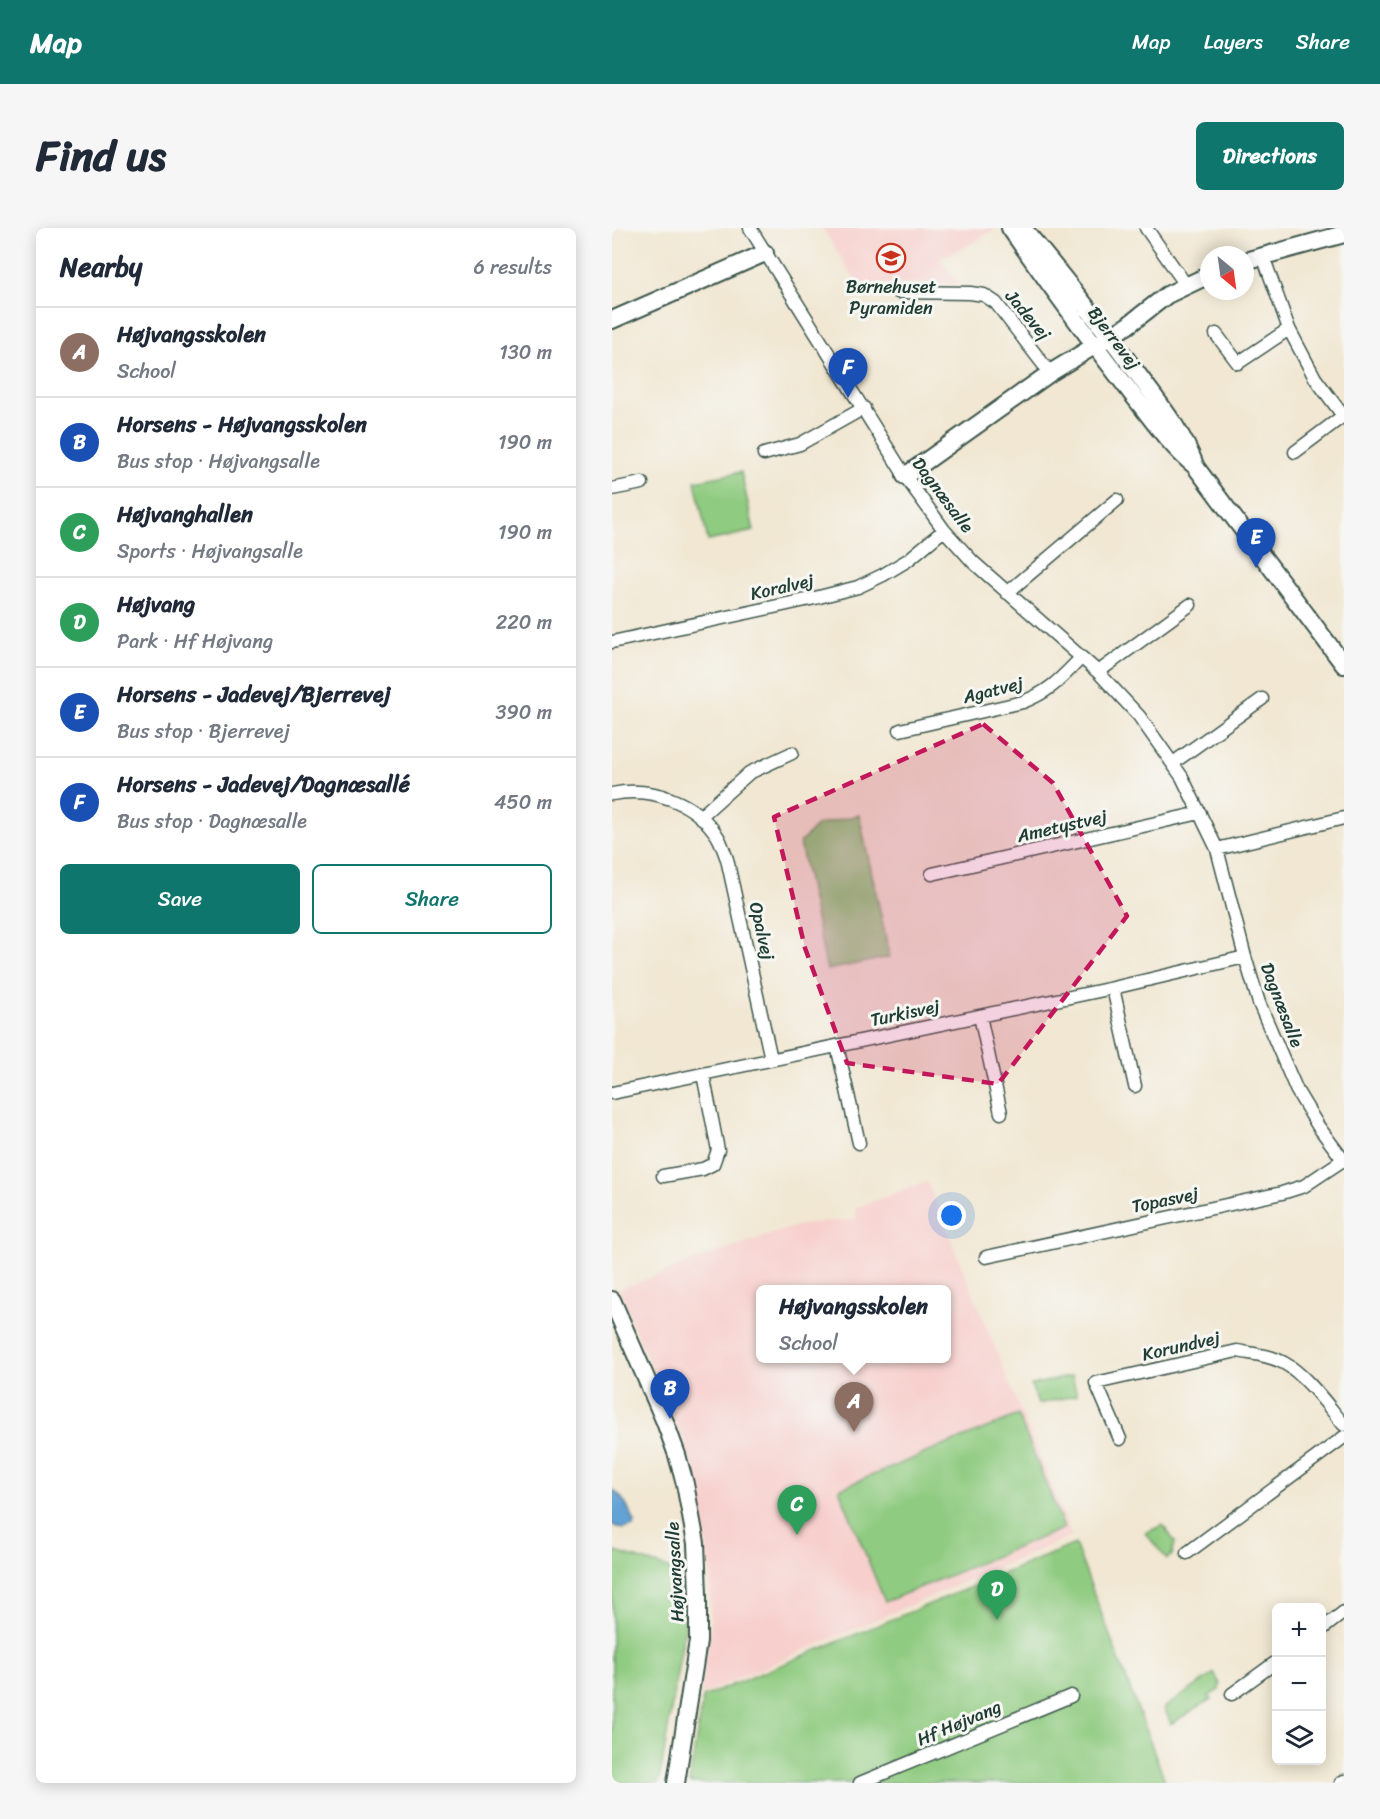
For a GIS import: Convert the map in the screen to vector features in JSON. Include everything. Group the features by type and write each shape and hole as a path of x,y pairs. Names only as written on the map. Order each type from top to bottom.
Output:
{"street":[{"name":"Dagnæsalle","path":"750,228 864,408 904,476 944,530 973,562 1098,672 1139,716 1182,777 1216,849 1260,1003 1297,1091 1318,1126 1344,1160"},
{"name":"Bjerrevej","path":"1010,228 1064,304 1103,341"},
{"name":"Bjerrevej","path":"1023,228 1103,341 1187,445 1195,466 1344,665"},
{"path":"1146,228 1186,285"},
{"path":"1254,258 1344,234"},
{"path":"612,320 765,253"},
{"path":"1263,256 1289,328 1315,378 1343,416 1295,452"},
{"path":"904,476 1050,373 1103,341 1167,295 1200,279"},
{"name":"Jadevej","path":"898,292 970,293 984,296 996,303 1050,373"},
{"path":"1216,334 1238,363 1289,328"},
{"path":"764,454 800,444 864,408"},
{"path":"612,489 642,483"},
{"path":"1007,593 1117,500"},
{"name":"Koralvej","path":"612,642 815,598 858,586 908,560 944,530"},
{"path":"1098,672 1190,605"},
{"name":"Agatvej","path":"900,730 1028,700 1049,690 1081,658"},
{"path":"1173,763 1262,699"},
{"path":"700,817 749,773 792,753"},
{"name":"Opalvej","path":"612,794 649,792 674,800 700,817 717,837 727,859 771,1059"},
{"name":"Ametystvej","path":"932,874 1200,813"},
{"path":"1216,849 1344,818"},
{"name":"Turkisvej","path":"612,1093 1113,988 1245,957"},
{"path":"1113,988 1135,1086"},
{"path":"980,1016 1001,1113"},
{"path":"837,1046 859,1143"},
{"path":"663,1176 704,1169 712,1164 718,1150 703,1074"},
{"name":"Topasvej","path":"986,1257 1282,1193 1304,1186 1344,1160"},
{"name":"Højvangsalle","path":"612,1300 662,1413 677,1455 696,1543 698,1641 676,1783"},
{"name":"Korundvej","path":"1120,1439 1096,1383 1237,1352 1261,1355 1285,1363 1303,1379 1344,1425"},
{"path":"1187,1553 1344,1437"},
{"path":"1326,1626 1344,1612"},
{"path":"1232,1694 1272,1665"},
{"name":"Hf Højvang","path":"860,1783 1071,1696"}],"highlighted area":[{"path":"983,724 1053,783 1127,916 998,1084 847,1063 805,948 774,817"}],"shaded area":[{"name":"Børnehuset Pyramiden","path":"822,228 997,228 941,259 960,284 857,283"},
{"path":"927,1181 1072,1536 700,1695 710,1626 710,1578 693,1466 618,1290 721,1251 799,1225 856,1219 855,1208"}],"green space":[{"path":"741,472 754,531 708,541 695,481"},
{"path":"859,815 890,957 827,970 800,843 817,825"},
{"path":"1072,1376 1077,1395 1038,1404 1031,1385"},
{"path":"1018,1415 1064,1528 885,1602 839,1489"},
{"path":"1163,1525 1175,1542 1172,1555 1167,1559 1145,1533"},
{"path":"1075,1544 1166,1783 689,1783 703,1697"},
{"path":"612,1551 682,1572 685,1626 659,1783 612,1783"},
{"path":"1214,1673 1220,1684 1219,1690 1209,1696 1211,1699 1171,1724 1164,1708"}],"water":[{"path":"612,1490 626,1504 635,1522 634,1526 624,1529 612,1525"}],"place":[{"name":"Børnehuset Pyramiden","path":"891,258"},
{"name":"Horsens - Jadevej/Dagnæsallé","path":"848,398"},
{"name":"Horsens - Jadevej/Bjerrevej","path":"1256,568"},
{"name":"Horsens - Højvangsskolen","path":"670,1419"},
{"name":"Højvangsskolen","path":"854,1432"},
{"name":"Højvanghallen","path":"797,1535"},
{"name":"Højvang","path":"997,1620"}]}
